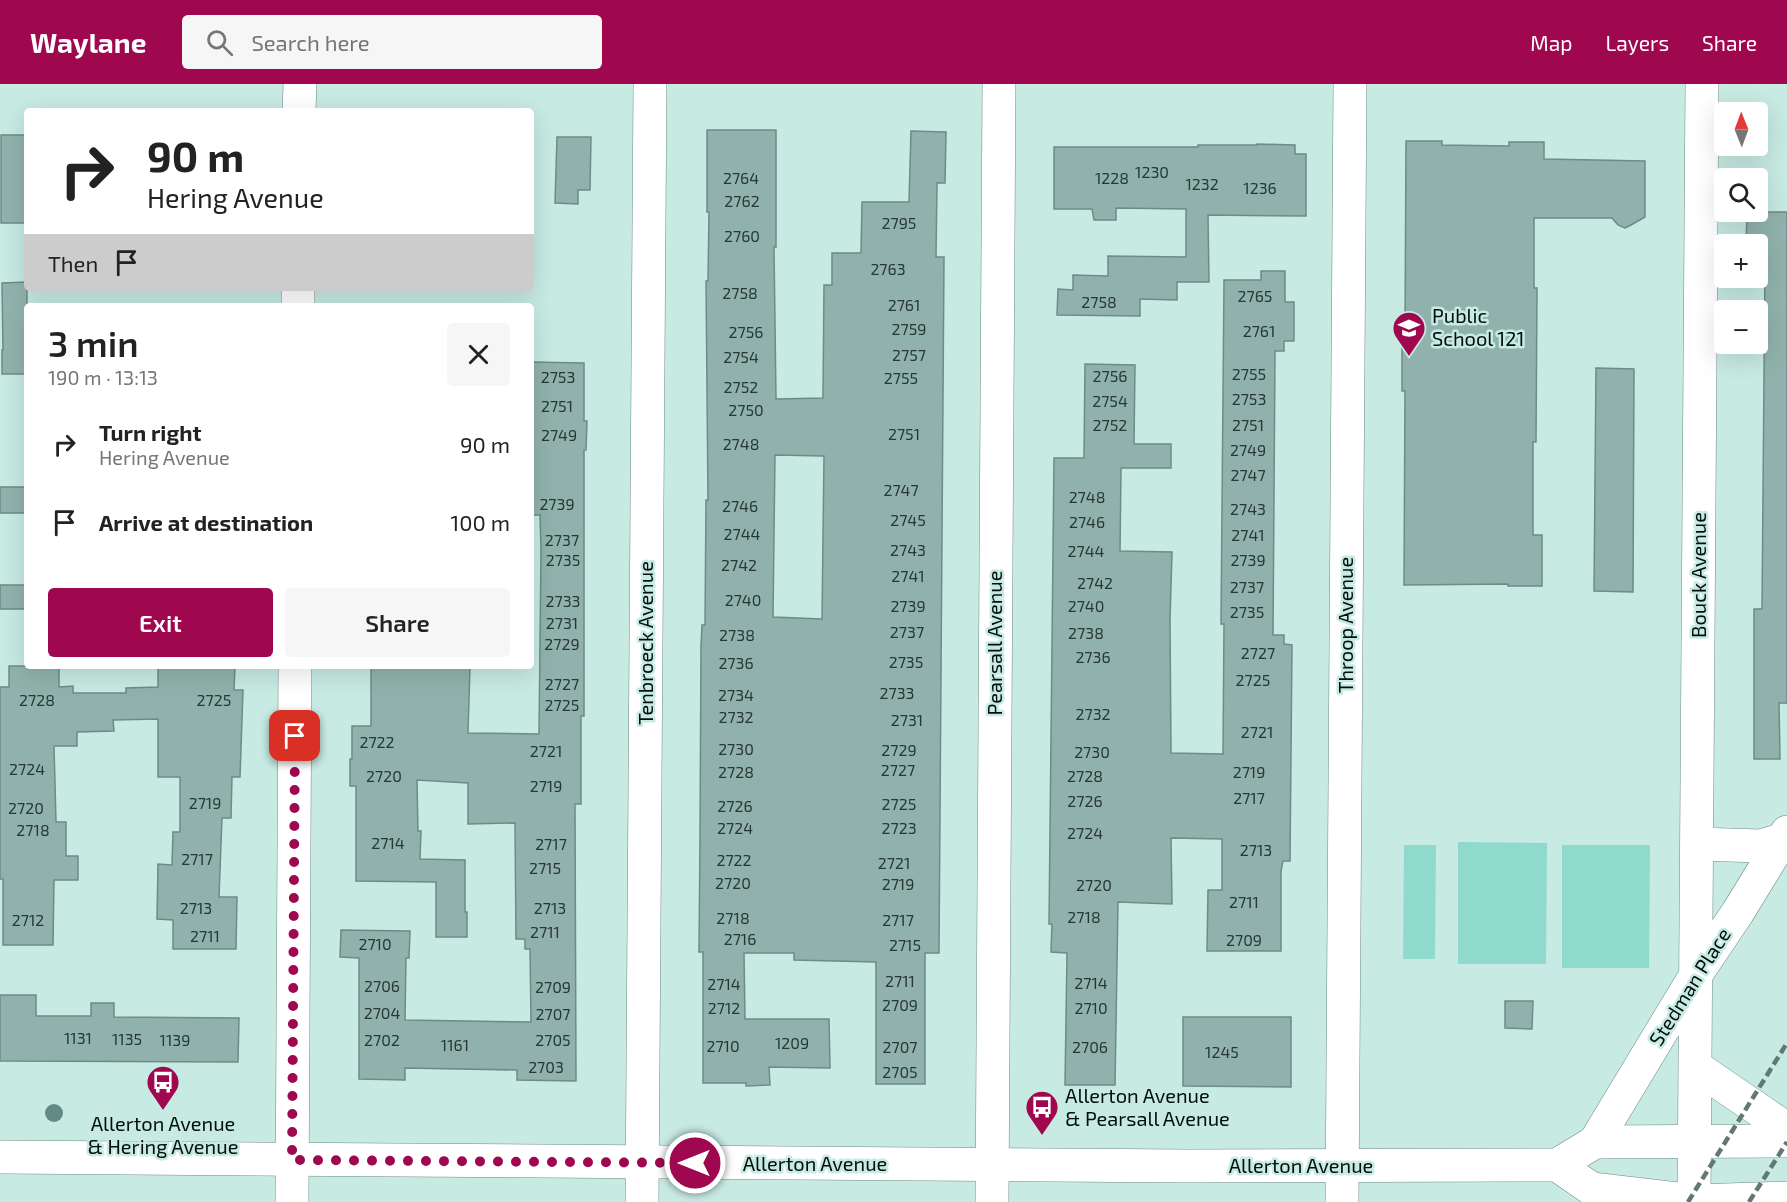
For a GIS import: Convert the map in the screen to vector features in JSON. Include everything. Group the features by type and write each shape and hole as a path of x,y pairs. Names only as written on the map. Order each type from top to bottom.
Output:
{"street":[{"path":"299,108 300,84"},
{"name":"Tenbroeck Avenue","path":"642,1202 650,84"},
{"name":"Pearsall Avenue","path":"992,1202 999,84"},
{"name":"Throop Avenue","path":"1342,1166 1350,84"},
{"name":"Bouck Avenue","path":"1695,1201 1702,84"},
{"path":"292,1202 295,669"},
{"path":"1697,844 1760,846 1784,836"},
{"name":"Stedman Place","path":"1595,1142 1697,973 1738,912 1784,836"},
{"path":"1696,1067 1787,1129"},
{"path":"1787,1141 1595,1142 1557,1165 1592,1189 1695,1201 1787,1198"},
{"name":"Allerton Avenue","path":"0,1157 992,1165 1557,1165"},
{"path":"1342,1166 1342,1202"}],"green space":[{"path":"1458,842 1547,843 1546,964 1458,964"},
{"path":"1404,845 1436,845 1435,959 1403,959"},
{"path":"1562,845 1650,845 1649,968 1562,968"}],"building":[{"path":"707,130 776,130 776,247 774,247 776,399 823,398 824,285 832,285 832,253 861,253 862,202 909,202 911,131 946,132 945,183 937,183 936,257 944,257 939,953 925,953 925,1084 876,1084 876,962 794,960 794,953 744,953 745,1019 829,1019 830,1068 769,1067 770,1085 703,1083 703,952 699,952 701,646 702,625 705,625 706,500 708,500 706,281 708,281 709,212 707,212","holes":["775,455 824,456 822,619 773,617"]},
{"path":"1,135 24,135 24,223 1,223"},
{"path":"557,137 591,137 590,190 578,190 578,204 555,203"},
{"path":"1406,141 1442,141 1442,145 1509,146 1509,142 1544,142 1544,159 1645,161 1645,217 1631,225 1625,228 1618,225 1612,218 1534,218 1534,288 1537,288 1533,535 1542,535 1542,586 1404,585 1405,391 1402,391 1402,337 1405,337"},
{"path":"1198,145 1295,145 1295,154 1306,154 1306,216 1208,215 1209,282 1177,282 1177,300 1140,299 1140,316 1057,315 1058,289 1073,290 1073,275 1108,276 1108,256 1186,257 1186,209 1116,208 1116,220 1094,220 1092,209 1054,209 1054,147 1198,147"},
{"path":"1768,212 1787,212 1787,703 1779,703 1780,759 1754,759 1754,609 1762,609 1764,354 1768,354 1768,300 1765,300 1765,288 1768,288 1768,234 1746,234 1747,222 1768,222"},
{"path":"1261,271 1285,271 1285,302 1294,302 1294,341 1284,341 1284,351 1275,351 1273,635 1284,635 1284,644 1292,645 1290,861 1283,861 1281,871 1281,951 1207,951 1208,890 1222,890 1222,839 1171,838 1172,904 1118,902 1115,1085 1065,1085 1067,953 1051,952 1052,924 1049,924 1054,458 1084,458 1085,364 1135,365 1134,444 1171,444 1171,468 1121,468 1120,551 1172,552 1171,753 1223,754 1224,624 1221,624 1224,280 1261,280"},
{"path":"24,282 24,291 27,291 27,303 24,303 24,374 2,374 2,283"},
{"path":"534,362 584,363 584,421 587,421 586,450 584,450 584,716 581,716 581,804 575,804 576,1081 517,1080 517,1070 405,1068 405,1080 359,1079 359,958 340,957 341,930 410,931 409,958 406,958 405,1020 531,1022 530,949 525,949 525,939 516,939 515,823 468,824 468,783 417,780 418,831 421,831 420,859 465,860 467,937 436,937 436,882 356,881 356,786 350,786 350,759 352,759 352,726 371,726 371,669 470,669 468,733 539,734 540,515 534,515"},
{"path":"1596,368 1634,369 1633,592 1594,591"},
{"path":"0,487 24,487 24,513 0,513"},
{"path":"0,585 24,585 24,609 0,609"},
{"path":"9,666 24,666 24,669 59,669 59,687 73,686 73,693 126,693 126,688 158,687 158,669 235,669 234,690 243,690 240,777 232,777 231,818 222,818 219,897 237,897 236,949 173,949 173,920 157,919 158,864 172,865 173,832 180,832 180,777 158,777 158,719 113,720 114,731 77,732 77,746 54,746 56,822 66,822 66,856 78,856 78,880 54,880 53,945 3,945 3,879 0,879 0,687 9,687"},
{"path":"0,995 36,995 36,1016 91,1016 91,1003 114,1003 114,1017 239,1018 238,1062 0,1061"},
{"path":"1505,1001 1533,1001 1532,1029 1505,1028"},
{"path":"1183,1017 1291,1017 1291,1087 1183,1086"}],"railway":[{"path":"1688,1202 1787,1043"},
{"path":"1749,1202 1787,1142"}],"place":[{"name":"Public School 121","path":"1409,357"},
{"name":"Allerton Avenue & Hering Avenue","path":"163,1111"},
{"name":"Allerton Avenue & Pearsall Avenue","path":"1042,1136"}],"route":[{"path":"295,736 292,1160 695,1163"}]}
